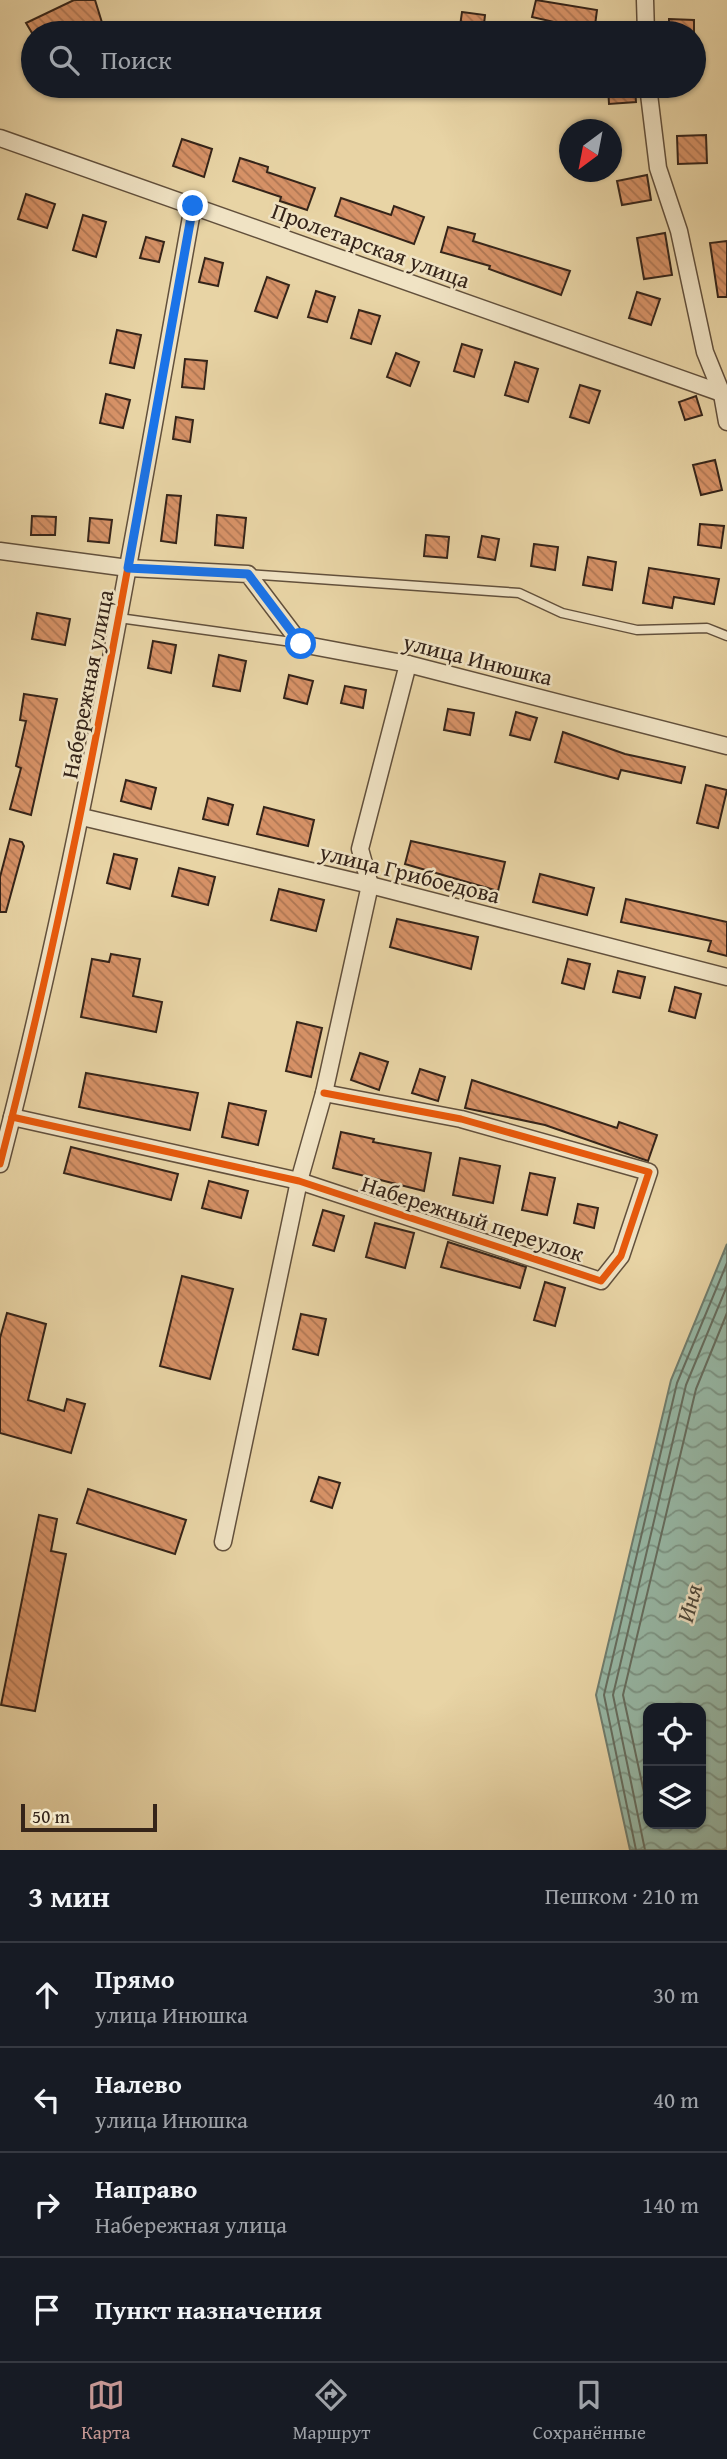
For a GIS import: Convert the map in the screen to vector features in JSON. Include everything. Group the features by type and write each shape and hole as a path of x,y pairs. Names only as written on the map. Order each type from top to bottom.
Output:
{"street":[{"path":"645,0 646,21"},
{"path":"649,98 658,169 679,231 705,352 724,394 727,422"},
{"name":"Пролетарская улица","path":"0,138 724,394"},
{"name":"Набережная улица","path":"0,1164 82,817 193,206"},
{"path":"0,551 128,568 248,574 301,644"},
{"name":"улица Инюшка","path":"301,644 408,664 727,746"},
{"path":"223,1542 299,1181 324,1093 370,885 360,849 408,664"},
{"name":"улица Грибоедова","path":"82,817 370,885 727,977"},
{"name":"Набережный переулок","path":"12,1117 299,1181 601,1281 621,1256 649,1172 461,1119 324,1093"}],"lane":[{"path":"248,574 519,593 562,613 637,630 706,628 727,636"},
{"path":"119,618 301,644"}],"water":[{"name":"Иня","path":"727,1244 727,1850 630,1850 596,1695 671,1380"}],"building":[{"path":"74,0 95,0 102,21 30,21"},
{"path":"536,0 597,10 596,21 550,21 532,17"},
{"path":"462,12 485,15 484,21 461,21"},
{"path":"669,19 694,20 694,21"},
{"path":"609,98 636,98 636,102 609,104"},
{"path":"706,135 707,163 678,164 677,136"},
{"path":"182,139 212,149 204,177 173,166"},
{"path":"240,158 268,167 267,172 315,188 307,210 280,201 281,197 233,181"},
{"path":"647,175 651,200 622,205 617,182"},
{"path":"26,194 55,204 47,228 18,219"},
{"path":"341,198 391,215 394,206 424,217 414,244 335,216"},
{"path":"83,215 106,222 96,257 73,250"},
{"path":"448,227 475,234 473,241 570,271 561,295 489,269 490,266 441,252"},
{"path":"665,233 672,275 644,279 637,238"},
{"path":"146,237 164,242 159,262 140,258"},
{"path":"727,241 727,297 718,297 710,243"},
{"path":"205,258 223,263 218,286 199,282"},
{"path":"267,277 289,285 277,318 255,311"},
{"path":"316,291 335,297 327,322 308,317"},
{"path":"637,292 660,299 651,325 629,318"},
{"path":"359,310 380,316 371,344 351,338"},
{"path":"117,330 141,335 134,368 110,363"},
{"path":"462,344 482,350 474,377 454,371"},
{"path":"396,353 419,362 410,386 387,377"},
{"path":"185,359 207,361 204,389 182,387"},
{"path":"515,362 538,369 528,402 505,395"},
{"path":"580,385 600,391 589,423 570,417"},
{"path":"106,394 130,400 123,428 100,423"},
{"path":"696,396 702,415 685,420 679,402"},
{"path":"176,417 193,420 190,442 173,439"},
{"path":"715,460 722,490 701,495 693,465"},
{"path":"167,495 181,496 176,543 161,541"},
{"path":"217,515 246,518 243,548 215,545"},
{"path":"32,516 56,517 55,535 31,535"},
{"path":"90,518 112,520 109,543 88,541"},
{"path":"700,524 724,526 721,548 698,545"},
{"path":"426,535 449,537 447,558 424,556"},
{"path":"482,536 499,539 495,560 478,557"},
{"path":"534,544 558,547 555,570 531,566"},
{"path":"588,557 616,562 612,590 583,585"},
{"path":"649,568 719,579 714,604 674,597 672,608 643,603"},
{"path":"37,613 70,619 65,645 32,639"},
{"path":"153,641 176,645 171,673 148,668"},
{"path":"219,655 246,661 240,691 213,686"},
{"path":"289,675 313,681 307,704 284,698"},
{"path":"345,686 366,690 363,708 341,703"},
{"path":"24,694 57,699 31,815 10,809 21,768 16,766 26,721 20,720"},
{"path":"448,709 474,713 470,735 444,730"},
{"path":"516,712 537,718 530,740 510,735"},
{"path":"563,732 625,754 685,767 681,783 621,770 618,779 555,762"},
{"path":"126,780 156,788 151,809 121,801"},
{"path":"706,785 727,790 718,828 697,823"},
{"path":"208,798 233,805 228,825 203,819"},
{"path":"264,807 314,820 308,846 257,834"},
{"path":"10,839 22,842 24,846 6,912 0,912 0,877"},
{"path":"411,841 505,862 498,891 405,864"},
{"path":"114,854 137,859 130,889 107,883"},
{"path":"179,868 215,877 208,905 172,896"},
{"path":"540,874 594,888 587,915 533,902"},
{"path":"279,889 324,900 316,931 271,920"},
{"path":"626,899 727,922 727,956 708,951 711,941 621,922"},
{"path":"397,919 478,937 471,969 390,947"},
{"path":"111,954 140,959 133,996 162,1002 156,1032 81,1017 92,959 109,962"},
{"path":"568,959 590,964 584,989 562,983"},
{"path":"618,971 645,977 640,998 613,992"},
{"path":"675,987 701,994 695,1018 669,1011"},
{"path":"297,1022 322,1028 311,1077 286,1071"},
{"path":"360,1053 388,1062 379,1090 351,1080"},
{"path":"420,1069 445,1077 438,1101 412,1093"},
{"path":"86,1073 198,1093 190,1130 79,1107"},
{"path":"472,1080 617,1128 619,1122 657,1135 648,1161 545,1125 465,1108"},
{"path":"229,1103 266,1111 258,1145 222,1137"},
{"path":"341,1132 374,1139 373,1142 431,1153 424,1191 333,1168"},
{"path":"71,1147 178,1174 171,1200 64,1173"},
{"path":"460,1158 500,1166 493,1203 453,1195"},
{"path":"530,1173 555,1178 547,1215 522,1210"},
{"path":"209,1181 248,1191 241,1218 202,1208"},
{"path":"578,1204 598,1208 594,1228 574,1223"},
{"path":"323,1210 344,1216 334,1251 313,1245"},
{"path":"375,1223 414,1233 405,1268 366,1257"},
{"path":"448,1242 526,1267 520,1288 441,1267"},
{"path":"182,1276 233,1289 210,1379 160,1366"},
{"path":"545,1282 565,1288 555,1326 534,1320"},
{"path":"7,1313 46,1324 28,1400 64,1411 67,1399 85,1404 71,1453 0,1433 0,1338"},
{"path":"301,1314 326,1319 318,1355 293,1349"},
{"path":"319,1477 340,1483 332,1508 311,1501"},
{"path":"88,1489 186,1520 175,1554 77,1523"},
{"path":"39,1515 57,1519 51,1551 66,1554 35,1711 1,1705"}],"cycle path":[{"path":"0,1164 57,927 82,807 193,206"},
{"path":"12,1117 299,1181 601,1281 621,1256 649,1172 461,1119 324,1093"}],"route":[{"path":"193,206 128,568 248,574 301,644"}]}
